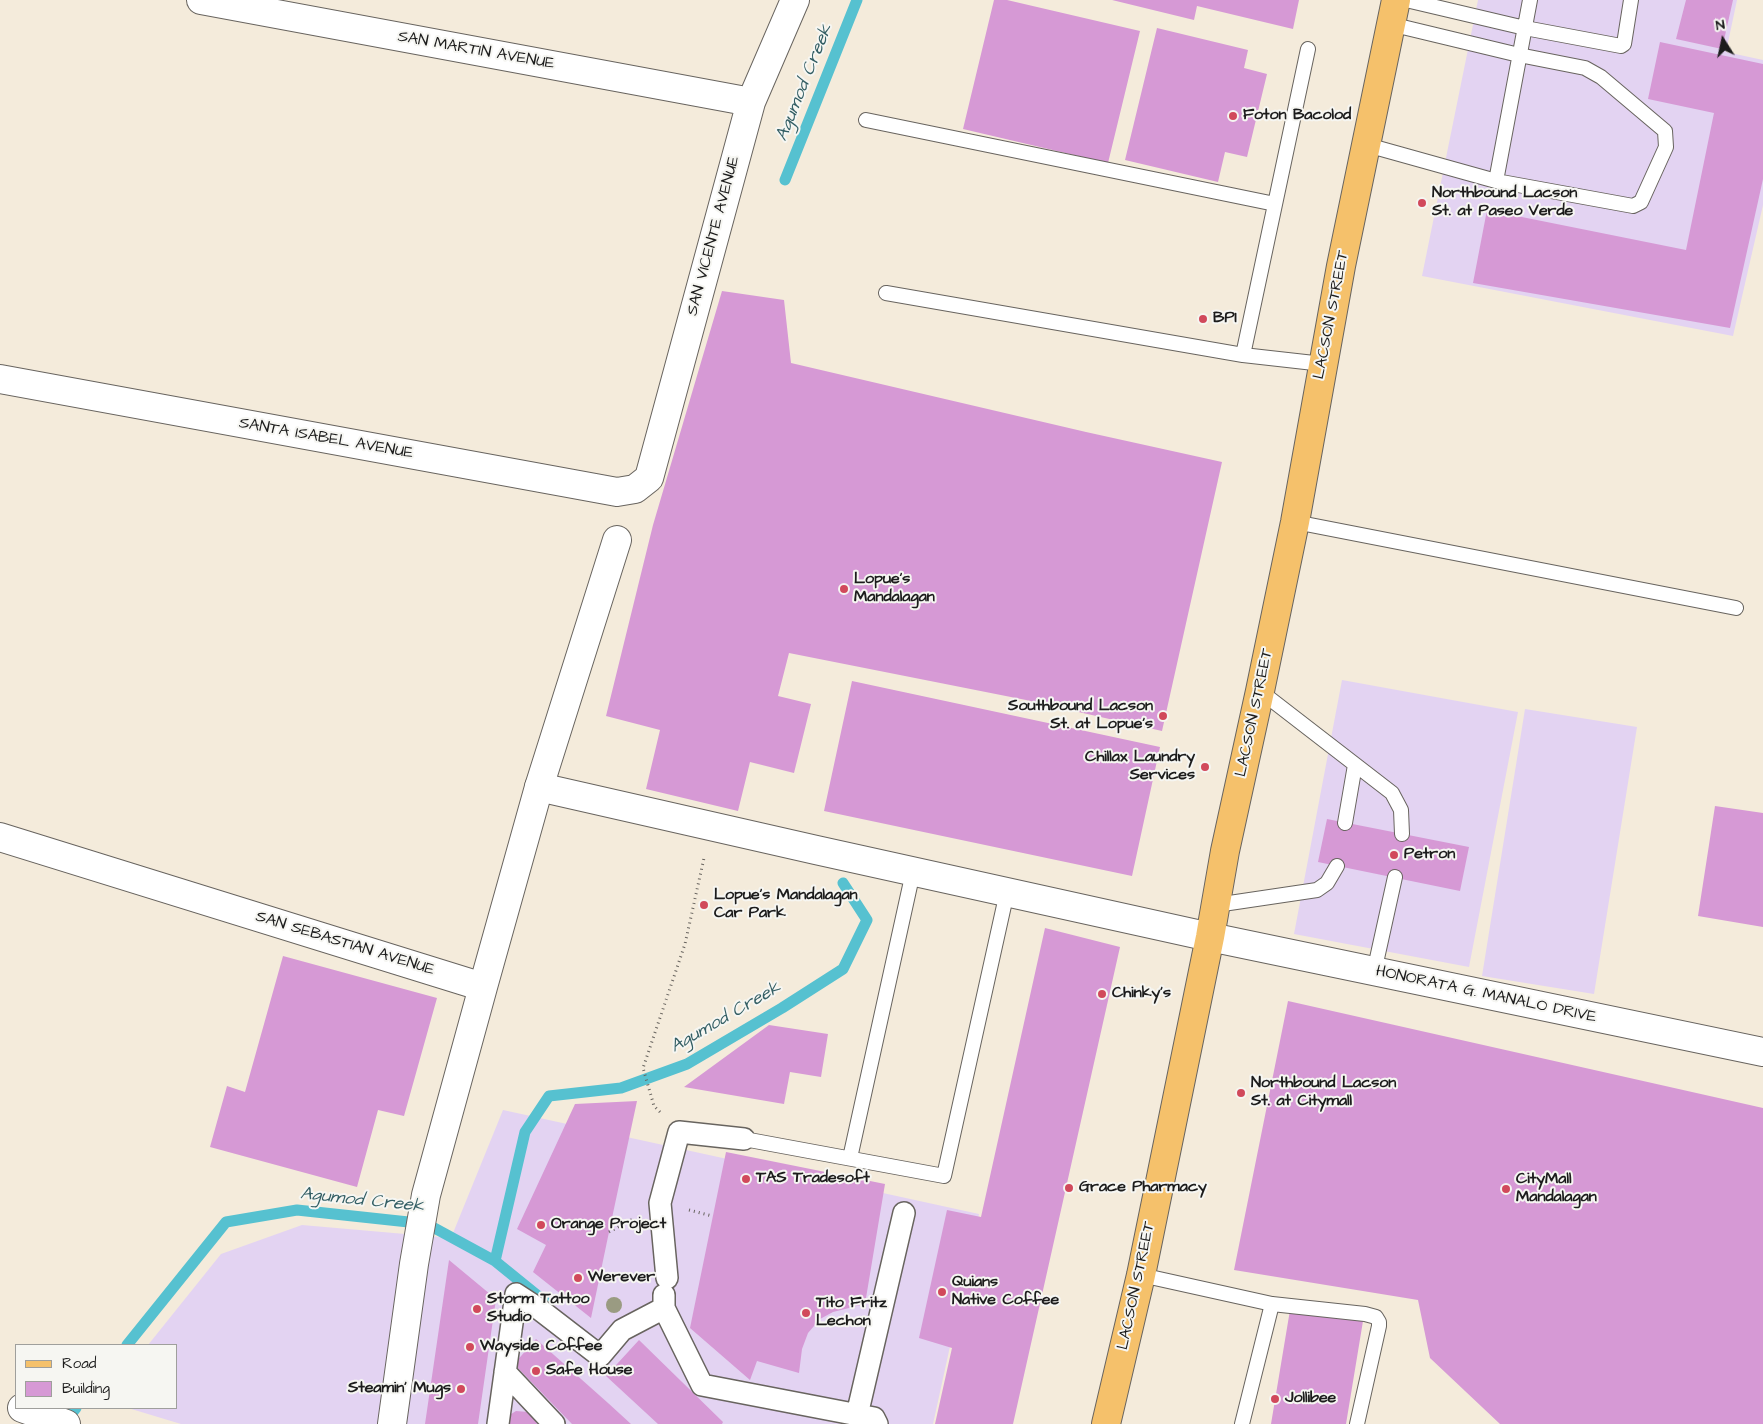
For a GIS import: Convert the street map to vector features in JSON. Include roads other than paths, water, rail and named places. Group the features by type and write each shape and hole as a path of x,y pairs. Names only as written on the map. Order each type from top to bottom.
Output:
{"main road":[{"name":"LACSON STREET","path":"1106,1424 1141,1275 1210,937 1225,851 1295,522 1341,266 1393,12"}],"street":[{"name":"SAN MARTIN AVENUE","path":"202,0 751,102"},
{"name":"SAN VICENTE AVENUE","path":"649,478 751,102 795,0"},
{"name":"SANTA ISABEL AVENUE","path":"0,379 616,492 635,489 649,478"},
{"path":"392,1424 414,1264 426,1195 539,787 617,540"},
{"name":"HONORATA G. MANALO DRIVE","path":"539,787 1210,937 1763,1052"},
{"name":"SAN SEBASTIAN AVENUE","path":"0,837 483,987"},
{"path":"744,1139 679,1132 660,1203 665,1294 702,1385 874,1418 877,1424"},
{"path":"857,1416 904,1213"},
{"path":"498,1424 516,1294 539,1309 600,1356 622,1330 665,1294"},
{"path":"505,1372 554,1424"},
{"path":"0,1400 15,1406"},
{"path":"25,1409 66,1424"}],"lane":[{"path":"1406,0 1525,28 1620,46 1624,44 1631,0"},
{"path":"1496,181 1530,0"},
{"path":"1367,145 1496,181 1633,206 1641,202 1666,147 1665,131 1601,77 1585,68 1519,55 1393,12"},
{"path":"1243,355 1308,49"},
{"path":"866,120 1276,204"},
{"path":"886,293 1243,355 1323,364"},
{"path":"1295,522 1736,608"},
{"path":"1260,691 1392,793 1401,810 1402,834"},
{"path":"1345,823 1355,765"},
{"path":"1216,906 1317,890 1327,883 1338,866"},
{"path":"850,1158 913,872"},
{"path":"1374,972 1395,878"},
{"path":"744,1139 944,1176 1007,892"},
{"path":"1141,1275 1272,1304 1366,1314 1376,1317 1379,1322 1356,1424"},
{"path":"1242,1424 1272,1304"}],"waterway":[{"name":"Agumod Creek","path":"785,180 857,0"},
{"name":"Agumod Creek","path":"495,1261 525,1132 549,1096 621,1088 687,1064 782,1008 843,969 867,920 843,883"},
{"name":"Agumod Creek","path":"128,1344 226,1222 297,1210 427,1224 495,1261 548,1304"},
{"name":"Agumod Creek","path":"63,1424 75,1409"}],"place":[{"name":"Foton Bacolod","path":"1233,116"},
{"name":"Northbound Lacson St. at Paseo Verde","path":"1422,203"},
{"name":"BPI","path":"1203,319"},
{"name":"Lopue's Mandalagan","path":"844,589"},
{"name":"Southbound Lacson St. at Lopue's","path":"1163,716"},
{"name":"Chillax Laundry Services","path":"1205,767"},
{"name":"Petron","path":"1394,855"},
{"name":"Lopue's Mandalagan Car Park","path":"704,905"},
{"name":"Chinky's","path":"1102,994"},
{"name":"Northbound Lacson St. at Citymall","path":"1241,1093"},
{"name":"TAS Tradesoft","path":"746,1179"},
{"name":"Grace Pharmacy","path":"1069,1188"},
{"name":"CityMall Mandalagan","path":"1506,1189"},
{"name":"Orange Project","path":"541,1225"},
{"name":"Werever","path":"578,1278"},
{"name":"Quians Native Coffee","path":"942,1292"},
{"name":"Storm Tattoo Studio","path":"477,1309"},
{"name":"Tito Fritz Lechon","path":"806,1313"},
{"name":"Wayside Coffee","path":"470,1347"},
{"name":"Safe House","path":"536,1371"},
{"name":"Steamin' Mugs","path":"461,1389"},
{"name":"Jollibee","path":"1275,1399"}]}
